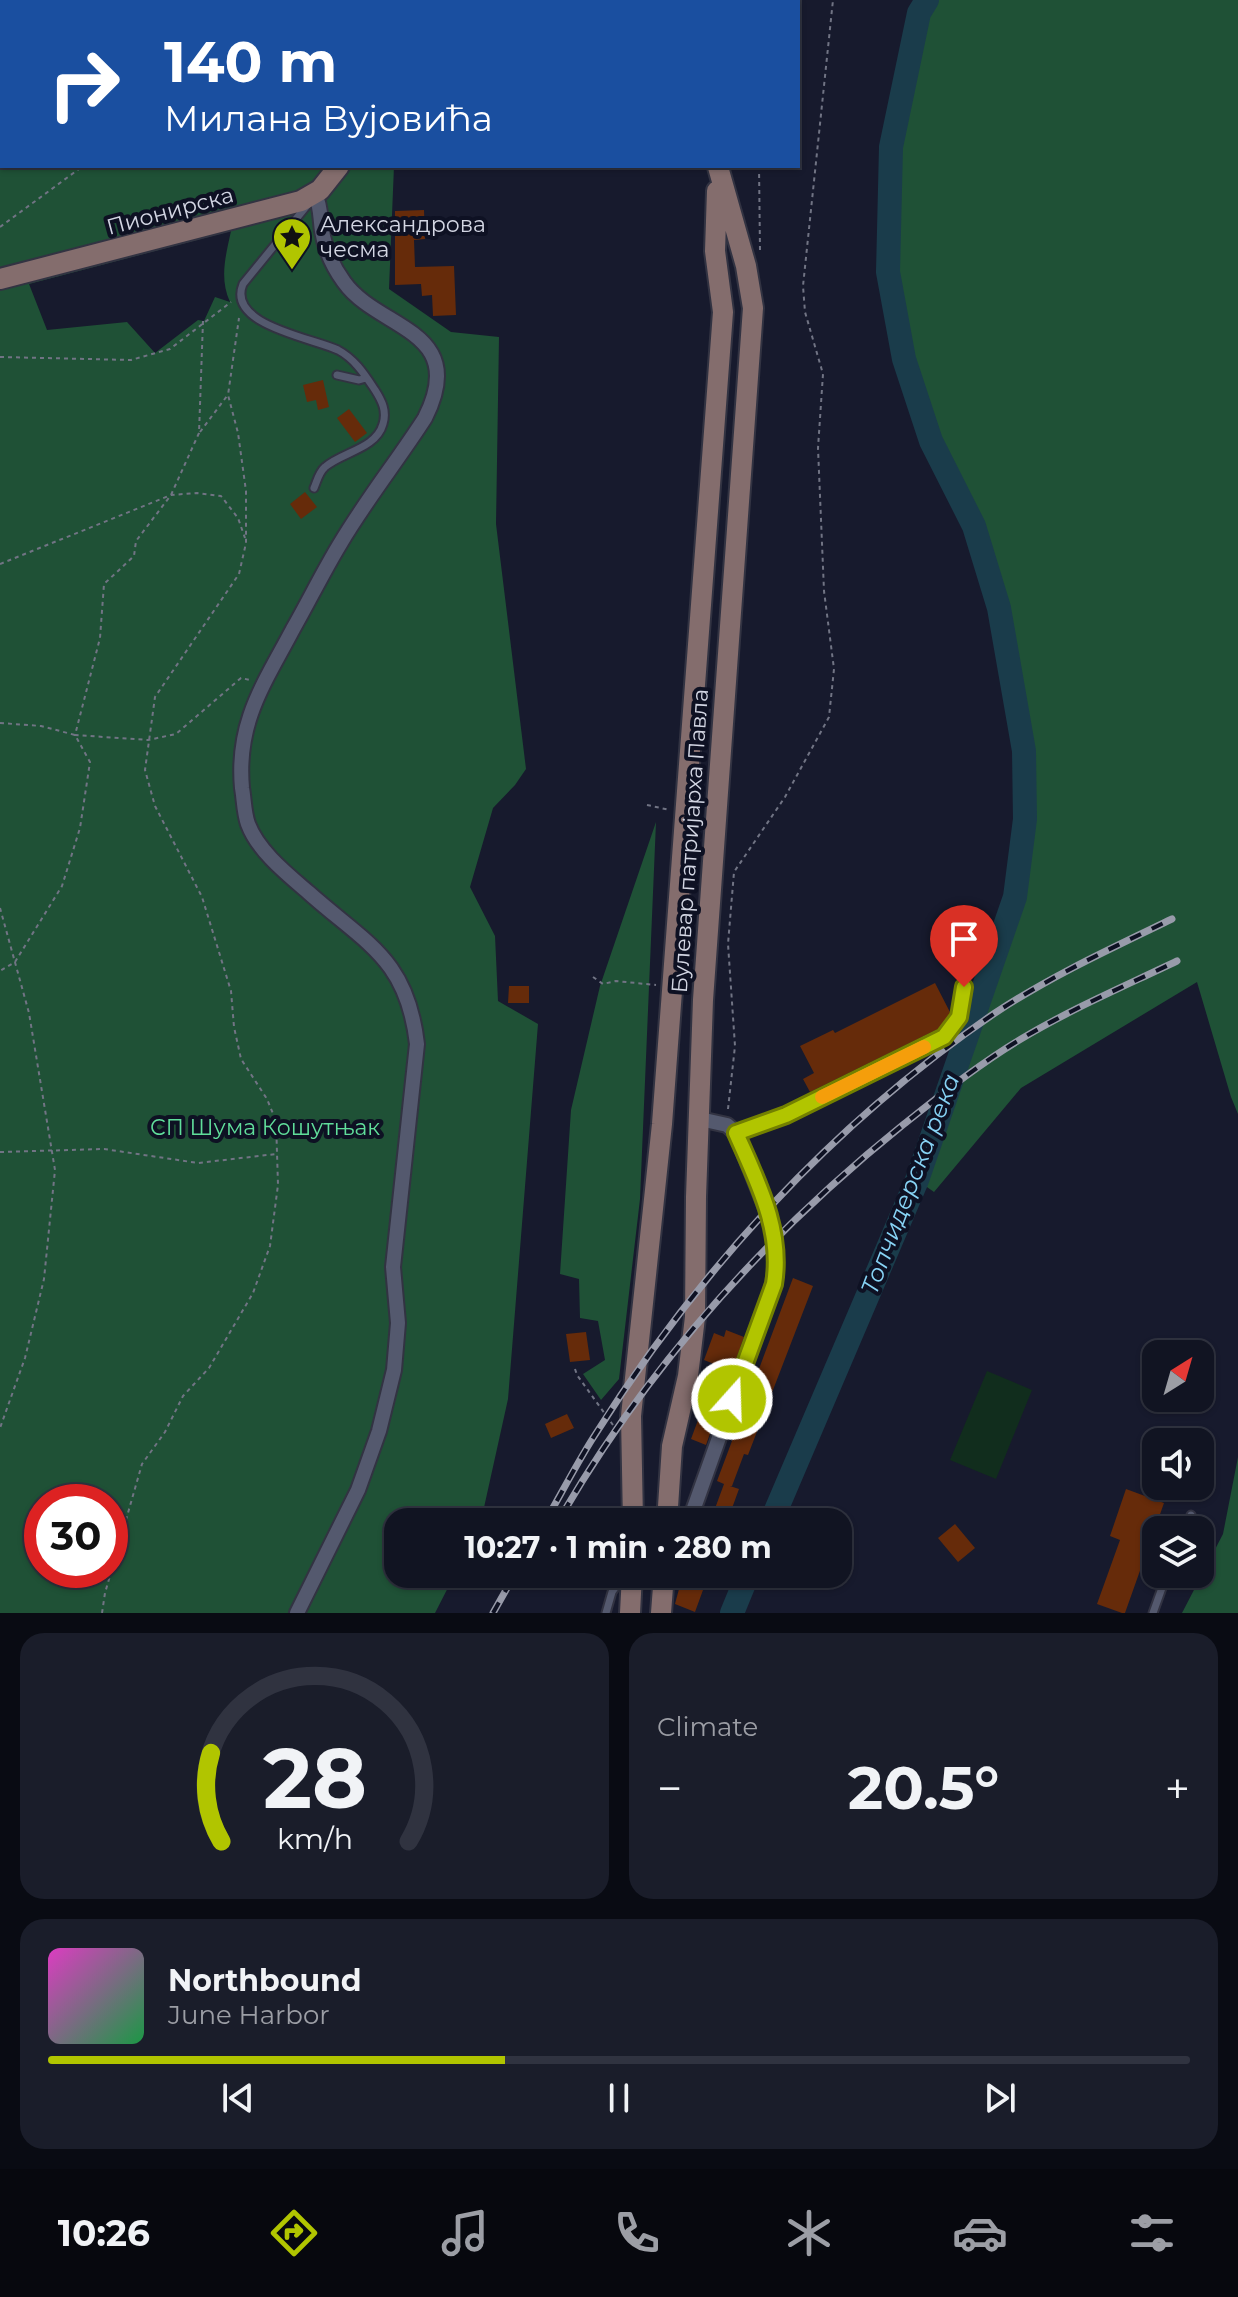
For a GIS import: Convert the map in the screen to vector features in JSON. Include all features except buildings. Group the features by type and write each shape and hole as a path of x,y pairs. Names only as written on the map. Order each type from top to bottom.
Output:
{"main road":[{"name":"Пионирска","path":"0,279 285,206 315,194 338,168"},
{"name":"Булевар патријарха Павла","path":"633,1508 631,1416 662,1124 723,312 715,251 718,168"},
{"name":"Булевар патријарха Павла","path":"668,1508 672,1446 688,1376 695,1317 703,1000 753,308 746,266 719,168"},
{"path":"630,1613 631,1588"},
{"path":"661,1613 663,1588"}],"street":[{"path":"297,1613 358,1490 379,1431 394,1370 398,1313 393,1267 417,1044 407,997 382,956 365,937 307,892 259,844 248,823 241,777 243,746 247,721 262,682 340,543 425,418 436,386 433,357 425,345 403,324 355,294 341,277 326,248 315,194"},
{"path":"694,1508 776,1271 771,1221 731,1129 700,1119"}],"lane":[{"path":"314,488 327,465 364,446 383,427 384,407 355,363 339,351 255,318 248,311 241,294 243,284 315,194"},
{"path":"337,375 359,380 366,378"},
{"path":"731,1129 786,1115 944,1037 959,1017 969,957"},
{"path":"606,1613 615,1588"},
{"path":"1153,1613 1162,1588"}],"path":[{"path":"731,1129 735,1046 728,944 734,872 785,797 829,717 834,669 824,591 818,448 823,374 805,312 803,286 833,0"},
{"path":"0,227 80,168"},
{"path":"759,168 761,261"},
{"path":"0,357 131,360 170,349 241,294"},
{"path":"102,1613 142,1464 165,1432 183,1396 209,1368 253,1293 270,1246 278,1185 276,1121 267,1099 241,1059 231,991 202,897 155,806 145,770 155,697 239,574 246,543 246,491 238,433 228,395 237,344 241,294"},
{"path":"199,433 203,321"},
{"path":"0,971 15,962 62,886 80,828 90,762 75,735 100,638 104,584 134,556 136,541 171,495 199,433 228,395"},
{"path":"0,564 171,495 197,493 221,496 238,518 246,543"},
{"path":"0,723 41,726 75,735 148,740 176,734 241,678 262,682"},
{"path":"647,805 679,812"},
{"path":"0,908 29,1013 55,1170 44,1279 25,1358 0,1428"},
{"path":"593,977 603,984 616,981 665,985"},
{"path":"0,1152 104,1149 198,1163 277,1154"},
{"path":"575,1369 622,1434"}],"green space":[{"path":"927,0 1238,0 1238,1114 1197,982 1021,1088 934,1192 917,1180 1015,897 1025,819 1024,751 998,608 974,526 931,441 904,359 888,272 891,147 919,14"},
{"name":"СП Шума Кошутњак","path":"0,168 394,168 389,289 451,332 499,337 496,524 526,769 493,808 470,887 495,936 498,1001 538,1024 508,1399 484,1508 384,1508 384,1588 448,1588 435,1613 0,1613","holes":["231,231 224,275 230,302 215,297 204,321 198,320 155,353 127,322 47,330 29,284"]},
{"path":"656,822 640,1199 619,1379 601,1400 583,1374 605,1360 598,1321 580,1318 579,1279 560,1274 571,1110 600,986"},
{"path":"987,1371 1032,1390 996,1479 950,1460"},
{"path":"1238,1457 1238,1613 1182,1613 1195,1588 1214,1588 1214,1551 1223,1534"}],"waterway":[{"name":"Топчидерска река","path":"777,1508 917,1180 1015,897 1025,819 1024,751 999,608 974,526 931,441 904,359 888,272 891,147 919,13 927,0"},
{"name":"Топчидерска река","path":"732,1613 742,1588"}],"railway":[{"path":"553,1508 593,1438 677,1317 772,1204 824,1152 878,1102 995,1013 1060,975 1172,919"},
{"path":"566,1508 598,1457 674,1352 759,1255 854,1166 904,1124 1005,1049 1079,1008 1177,961"},
{"path":"493,1613 507,1588"}],"slow traffic":[{"path":"822,1097 924,1047"}],"place":[{"name":"Александрова чесма","path":"292,271"}],"route":[{"path":"732,1399 776,1271 775,1235 771,1221 736,1133 786,1115 944,1037 959,1017 964,987"}]}
